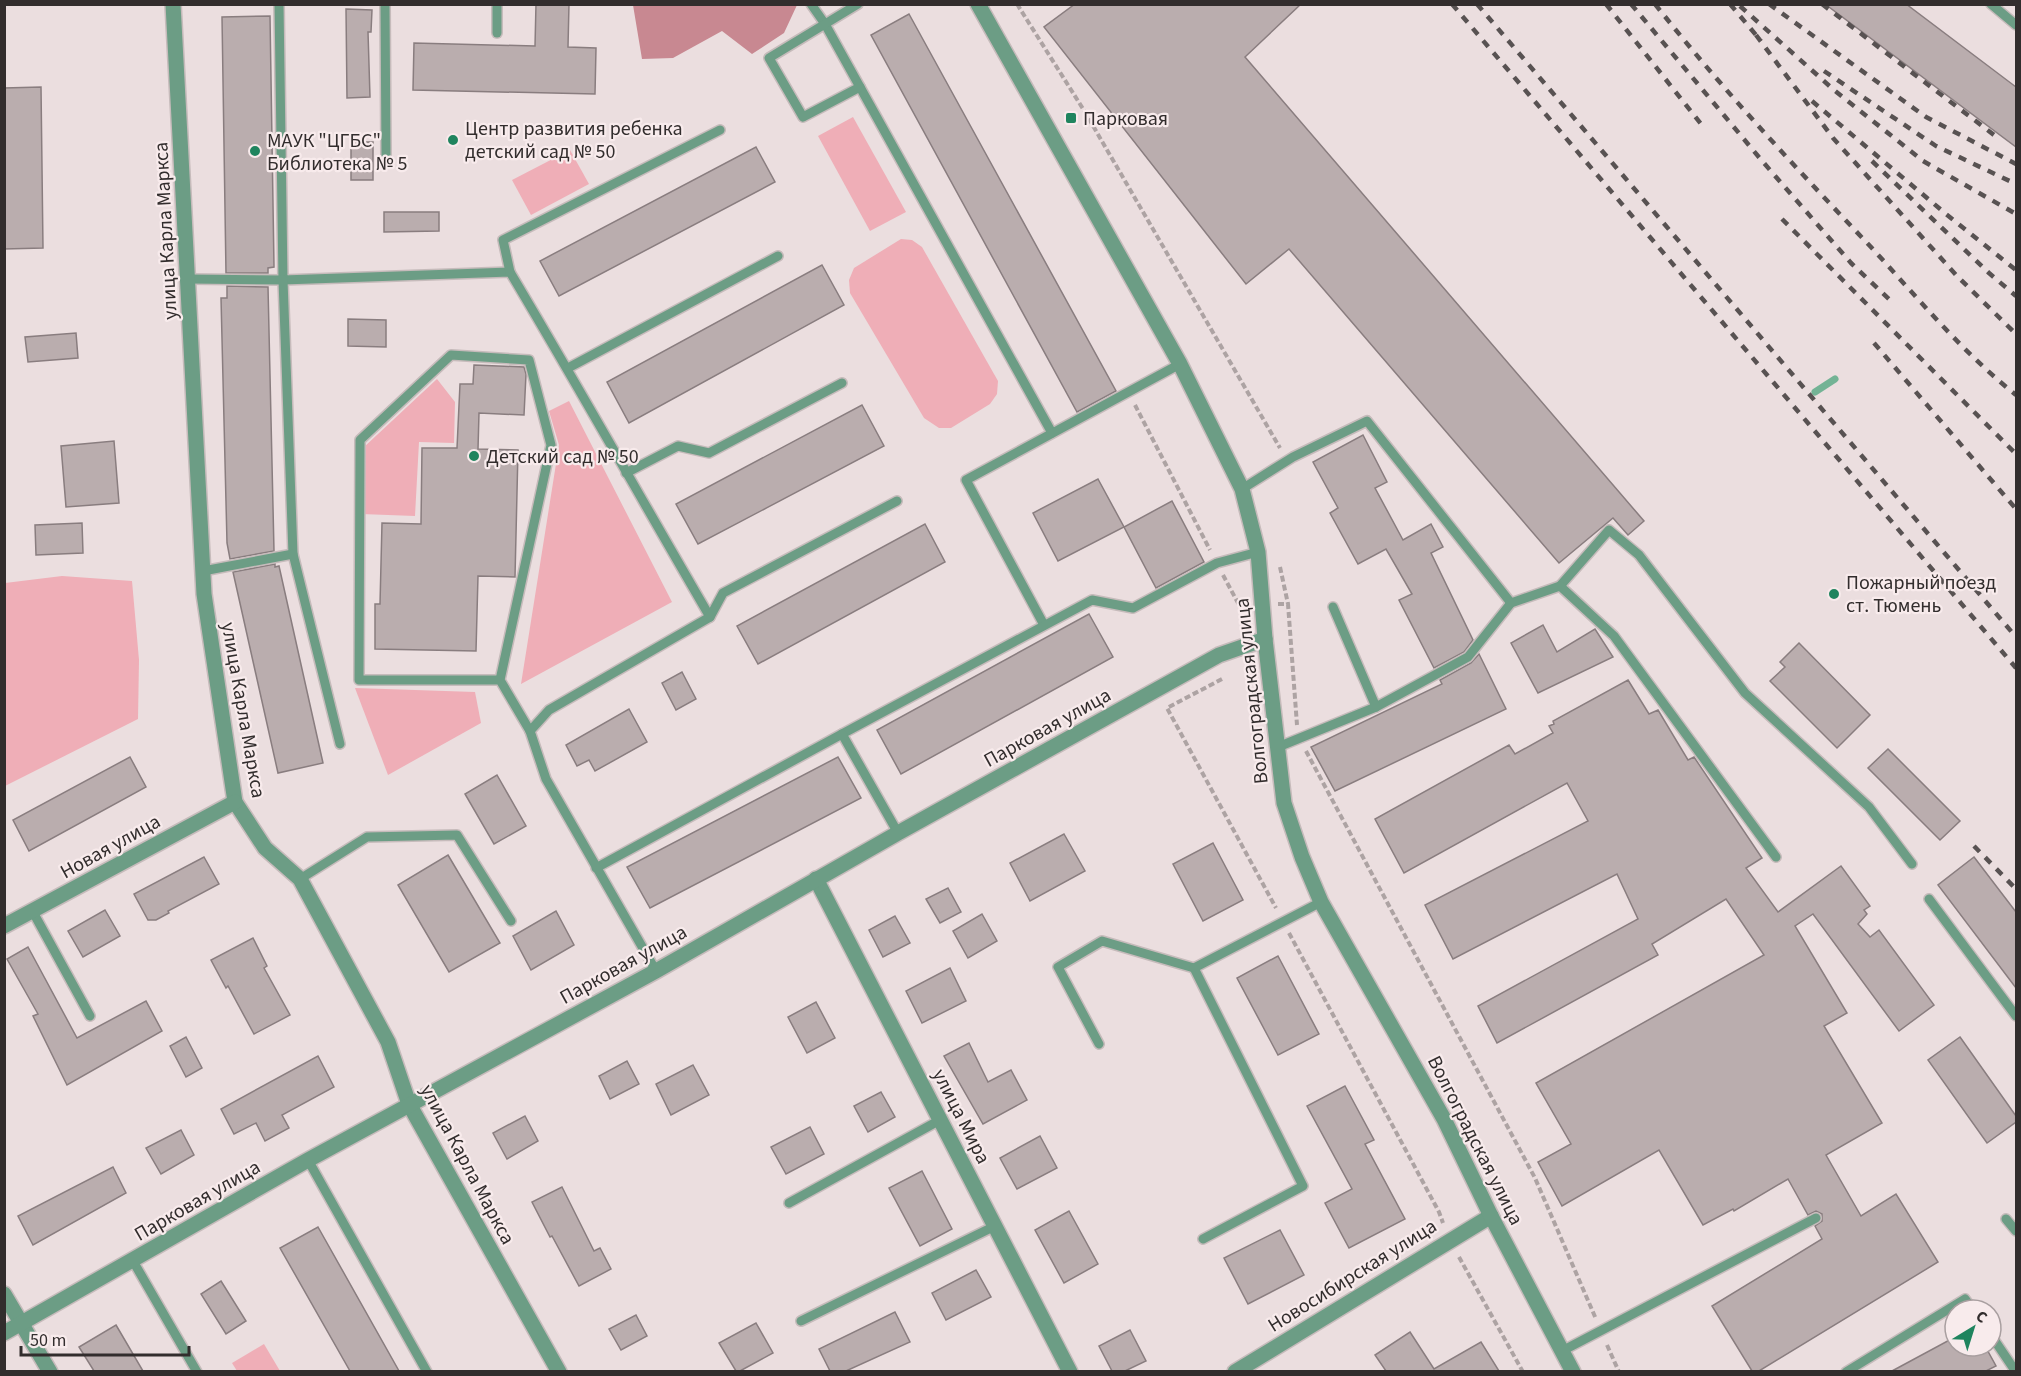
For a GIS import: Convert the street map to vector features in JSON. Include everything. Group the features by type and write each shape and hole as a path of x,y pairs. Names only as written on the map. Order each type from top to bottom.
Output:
{"street":[{"name":"улица Карла Маркса","path":"173,4 204,594 235,802 266,848 300,879 388,1042 409,1104 558,1371"},
{"name":"Волгоградская улица","path":"978,4 1180,364 1242,489 1258,552 1265,639 1284,803 1302,857 1321,902 1444,1119 1491,1216 1573,1371"},
{"name":"Парковая улица","path":"4,1333 308,1160 657,971 816,879 1219,655 1265,639"},
{"name":"Новая улица","path":"4,926 235,802"},
{"name":"улица Мира","path":"816,879 1070,1371"},
{"name":"Новосибирская улица","path":"1235,1371 1491,1216"},
{"path":"4,1294 50,1371"}],"lane":[{"path":"279,4 283,280 293,554 340,744"},
{"path":"385,4 386,155"},
{"path":"497,4 497,33"},
{"path":"811,4 825,24 1052,433"},
{"path":"858,4 769,58 803,117 860,87"},
{"path":"1991,4 2016,25"},
{"path":"710,617 568,368 510,272 503,240 720,130"},
{"path":"568,368 778,256"},
{"path":"189,279 283,280 510,272"},
{"path":"500,680 359,680 360,440 451,355 529,360 551,445 500,680 530,731 546,779 657,971"},
{"path":"1044,625 966,480 1180,364"},
{"path":"626,473 678,446 709,453 842,383"},
{"path":"1242,489 1293,457 1367,421 1511,603"},
{"path":"530,731 549,710 710,617 723,593 897,501"},
{"path":"1278,747 1376,707 1468,657 1511,603 1560,586 1609,531 1639,555 1745,693 1869,807 1912,864"},
{"path":"596,868 1092,600 1133,608 1217,564 1258,552"},
{"path":"203,571 293,554"},
{"path":"1560,586 1614,636 1776,857"},
{"path":"1333,607 1376,707"},
{"path":"842,734 898,833"},
{"path":"300,879 367,837 457,835 511,921"},
{"path":"1929,899 2016,1016"},
{"path":"1099,1044 1058,967 1102,941 1194,968 1321,902"},
{"path":"33,912 90,1016"},
{"path":"1194,968 1303,1186 1203,1239"},
{"path":"789,1203 940,1120"},
{"path":"308,1160 427,1371"},
{"path":"1562,1351 1816,1218"},
{"path":"2006,1219 2016,1231"},
{"path":"801,1321 995,1226"},
{"path":"134,1261 197,1371"},
{"path":"1846,1371 1943,1312"},
{"path":"2003,1352 2016,1371"}],"path":[{"path":"1017,4 1085,112 1280,447 1259,478"},
{"path":"1128,392 1238,603 1288,604"},
{"path":"1278,558 1288,604 1298,738 1535,1178 1619,1371"},
{"path":"1222,679 1167,708 1439,1212 1449,1240 1523,1371"}],"shaded area":[{"path":"633,4 797,5 784,33 752,54 722,31 673,58 642,59"},
{"path":"853,117 906,212 870,231 818,136"},
{"path":"570,150 589,184 531,215 512,180"},
{"path":"901,239 912,240 922,247 998,381 997,394 990,404 951,428 939,428 924,418 850,293 849,280 854,268"},
{"path":"437,379 455,402 454,443 419,442 415,516 361,514 363,448"},
{"path":"569,401 672,602 521,684 559,445 549,411"},
{"path":"62,576 132,581 139,660 138,719 5,786 5,583"},
{"path":"355,688 475,692 481,723 388,775"},
{"path":"264,1344 280,1371 237,1371 232,1363"}],"building":[{"path":"536,4 569,4 568,47 596,48 595,94 413,90 414,43 535,46"},
{"path":"1075,4 1301,4 1245,57 1644,521 1628,535 1613,518 1559,563 1289,249 1246,284 1044,27"},
{"path":"1825,4 1906,4 2016,87 2016,147"},
{"path":"346,9 372,10 371,32 368,32 370,97 347,98"},
{"path":"909,14 1116,391 1077,412 871,35"},
{"path":"270,16 274,267 268,268 268,273 226,273 222,17"},
{"path":"41,87 43,248 4,249 4,88"},
{"path":"351,142 373,142 373,180 351,180"},
{"path":"756,147 775,182 559,296 540,261"},
{"path":"384,212 439,212 439,231 384,232"},
{"path":"822,265 844,305 629,423 607,382"},
{"path":"227,286 268,287 274,551 230,559 227,543 221,298 227,298"},
{"path":"348,319 386,320 386,347 348,346"},
{"path":"76,333 78,358 28,362 25,337"},
{"path":"474,365 524,367 526,374 524,415 479,413 478,449 518,450 515,577 478,576 476,651 375,649 375,604 380,604 382,523 421,524 422,448 457,448 460,384 473,384"},
{"path":"862,405 884,446 698,544 676,504"},
{"path":"1363,435 1387,482 1375,488 1403,540 1431,524 1443,547 1431,553 1473,640 1464,652 1434,668 1399,600 1412,594 1386,549 1358,564 1330,513 1338,508 1313,462"},
{"path":"114,441 119,503 66,507 61,446"},
{"path":"1098,479 1124,527 1058,561 1033,513"},
{"path":"1172,501 1204,562 1156,588 1124,527"},
{"path":"82,523 83,553 36,555 35,525"},
{"path":"925,524 945,562 758,664 737,626"},
{"path":"275,564 275,567 279,566 323,763 278,773 233,572"},
{"path":"1089,614 1113,657 901,774 877,730"},
{"path":"1543,625 1557,652 1595,629 1613,657 1538,693 1511,643"},
{"path":"1799,643 1870,715 1837,748 1770,681 1785,667 1780,662"},
{"path":"1479,654 1506,709 1335,791 1311,747 1442,684 1440,680 1471,663"},
{"path":"682,672 696,699 676,710 662,683"},
{"path":"1628,680 1649,714 1658,710 1688,760 1694,757 1762,858 1746,868 1778,912 1841,866 1870,906 1864,910 1867,914 1858,924 1870,937 1879,930 1934,1005 1899,1031 1813,914 1795,926 1847,1013 1824,1026 1882,1123 1826,1155 1861,1216 1896,1194 1938,1262 1759,1371 1752,1371 1712,1306 1822,1239 1815,1226 1822,1221 1822,1214 1816,1211 1808,1215 1788,1179 1734,1211 1733,1209 1703,1225 1659,1150 1562,1206 1538,1162 1571,1144 1536,1083 1764,955 1726,899 1652,944 1658,955 1497,1043 1478,1006 1638,919 1617,874 1453,959 1425,905 1588,821 1567,783 1404,873 1375,819 1509,745 1515,754 1553,733 1549,726 1554,724 1553,721"},
{"path":"629,709 647,742 595,771 589,760 577,766 566,745"},
{"path":"1888,749 1960,821 1940,840 1868,768"},
{"path":"130,757 146,787 29,851 13,820"},
{"path":"838,757 861,798 650,908 627,867"},
{"path":"497,775 526,826 494,844 465,794"},
{"path":"1064,834 1085,871 1030,901 1010,863"},
{"path":"1213,843 1243,900 1203,921 1173,864"},
{"path":"448,855 500,943 449,972 398,885"},
{"path":"204,857 219,884 168,911 169,913 156,920 148,920 134,894"},
{"path":"1974,857 2016,912 2016,988 1938,885"},
{"path":"948,888 961,912 940,923 926,899"},
{"path":"105,910 120,936 83,957 68,931"},
{"path":"556,911 574,945 531,970 513,936"},
{"path":"982,914 997,941 968,958 953,931"},
{"path":"895,916 910,943 883,957 869,930"},
{"path":"253,938 267,966 264,968 290,1015 254,1034 211,960"},
{"path":"28,947 77,1038 146,1001 162,1031 67,1085 33,1016 38,1014 7,959"},
{"path":"1278,956 1319,1034 1278,1055 1237,978"},
{"path":"950,968 966,1001 922,1023 906,991"},
{"path":"816,1002 835,1038 807,1053 788,1017"},
{"path":"186,1037 202,1068 186,1077 170,1046"},
{"path":"1960,1037 2016,1116 2016,1122 1987,1143 1928,1060"},
{"path":"969,1043 988,1082 1011,1070 1027,1100 983,1124 944,1056"},
{"path":"318,1056 334,1087 282,1115 289,1128 265,1141 256,1123 234,1134 221,1109"},
{"path":"627,1061 639,1084 610,1099 599,1076"},
{"path":"693,1065 709,1095 671,1115 656,1084"},
{"path":"1345,1086 1374,1140 1365,1144 1405,1219 1349,1248 1325,1203 1352,1189 1307,1106"},
{"path":"881,1092 895,1117 868,1132 854,1106"},
{"path":"525,1116 538,1141 507,1159 493,1133"},
{"path":"810,1127 824,1154 786,1174 771,1147"},
{"path":"181,1130 194,1155 161,1174 146,1148"},
{"path":"1040,1136 1057,1168 1017,1189 1000,1158"},
{"path":"113,1167 126,1193 33,1245 18,1216"},
{"path":"922,1171 952,1229 920,1246 889,1188"},
{"path":"562,1187 594,1251 600,1248 611,1269 579,1286 532,1202"},
{"path":"1069,1211 1098,1264 1064,1283 1035,1230"},
{"path":"318,1227 399,1371 350,1371 280,1248"},
{"path":"1280,1230 1304,1275 1248,1304 1224,1258"},
{"path":"976,1270 991,1297 946,1320 932,1293"},
{"path":"221,1281 246,1321 226,1334 201,1294"},
{"path":"895,1312 910,1342 846,1371 830,1371 819,1349"},
{"path":"636,1315 647,1336 621,1350 609,1329"},
{"path":"756,1323 773,1353 736,1371 719,1343"},
{"path":"116,1325 143,1371 94,1371 79,1347"},
{"path":"1130,1330 1146,1361 1125,1371 1112,1371 1099,1346"},
{"path":"1410,1332 1434,1369 1481,1342 1499,1371 1386,1371 1375,1355"},
{"path":"1943,1343 1943,1358 1992,1358 1996,1366 1986,1371 1892,1371"}],"waterway":[{"path":"1815,392 1835,379"}],"railway":[{"path":"1452,4 2016,668"},
{"path":"1477,4 2016,637"},
{"path":"1606,4 1705,129"},
{"path":"1631,4 1851,263 1893,303"},
{"path":"1655,4 1706,67 1787,158 1958,342 2016,395"},
{"path":"1730,4 1761,41"},
{"path":"1769,4 1926,117 2016,164"},
{"path":"1822,4 1998,138"},
{"path":"1740,6 1834,90 1923,161 2016,214"},
{"path":"1756,35 1833,138 1957,276 2016,334"},
{"path":"1824,71 1936,146 2016,184"},
{"path":"1812,101 2016,270"},
{"path":"1872,161 2016,296"},
{"path":"1782,219 2016,454"},
{"path":"1874,343 2016,509"},
{"path":"1974,846 2016,889"}],"place":[{"name":"Парковая","path":"1071,118"},
{"name":"Центр развития ребенка детский сад № 50","path":"453,140"},
{"name":"МАУК \"ЦГБС\" Библиотека № 5","path":"255,151"},
{"name":"Детский сад № 50","path":"474,456"},
{"name":"Пожарный поезд ст. Тюмень","path":"1834,594"}]}
